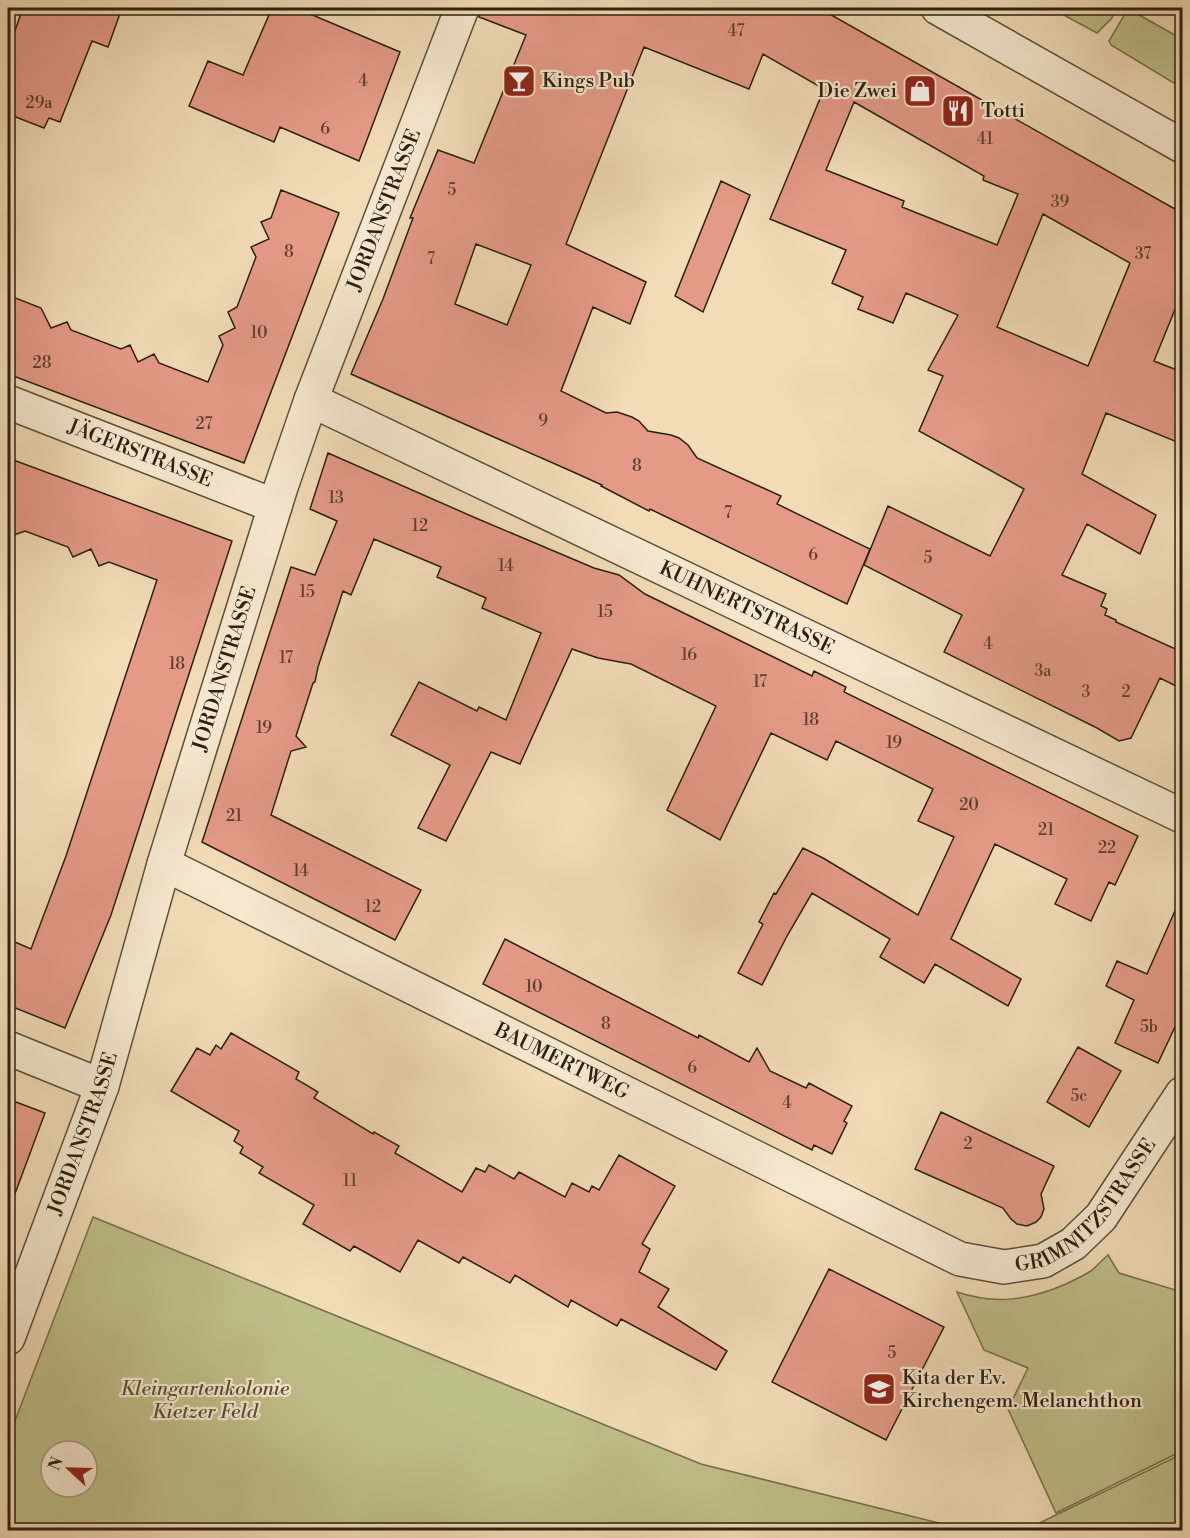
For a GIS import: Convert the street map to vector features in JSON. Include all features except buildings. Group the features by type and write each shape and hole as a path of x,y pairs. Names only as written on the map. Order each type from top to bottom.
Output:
{"street":[{"name":"JORDANSTRASSE","path":"8,1338 102,1086 164,864 275,506 311,400 462,8"},
{"path":"938,8 1182,146"},
{"name":"KUHNERTSTRASSE","path":"311,400 1182,816"},
{"name":"JÄGERSTRASSE","path":"8,402 275,506"},
{"name":"BAUMERTWEG","path":"164,864 960,1259"},
{"path":"8,1048 102,1086"},
{"name":"GRIMNITZSTRASSE","path":"960,1259 1004,1267 1043,1261 1073,1244 1101,1216 1182,1094"}],"green space":[{"path":"1051,8 1115,8 1112,18 1097,33"},
{"path":"1132,11 1182,39 1182,88 1111,45 1109,41 1126,12"},
{"name":"Kleingartenkolonie Kietzer Feld","path":"93,1217 701,1464 967,1530 8,1530 8,1439"},
{"path":"1108,1255 1119,1273 1182,1292 1182,1451 1056,1513 1008,1409 1028,1368 984,1350 957,1292 999,1299 1039,1294 1085,1275"},
{"path":"1182,1454 1182,1530 1025,1530"}],"place":[{"name":"Kings Pub","path":"519,81"},
{"name":"Die Zwei","path":"920,91"},
{"name":"Totti","path":"958,111"},
{"name":"Kita der Ev. Kirchengem. Melanchthon","path":"879,1389"}]}
